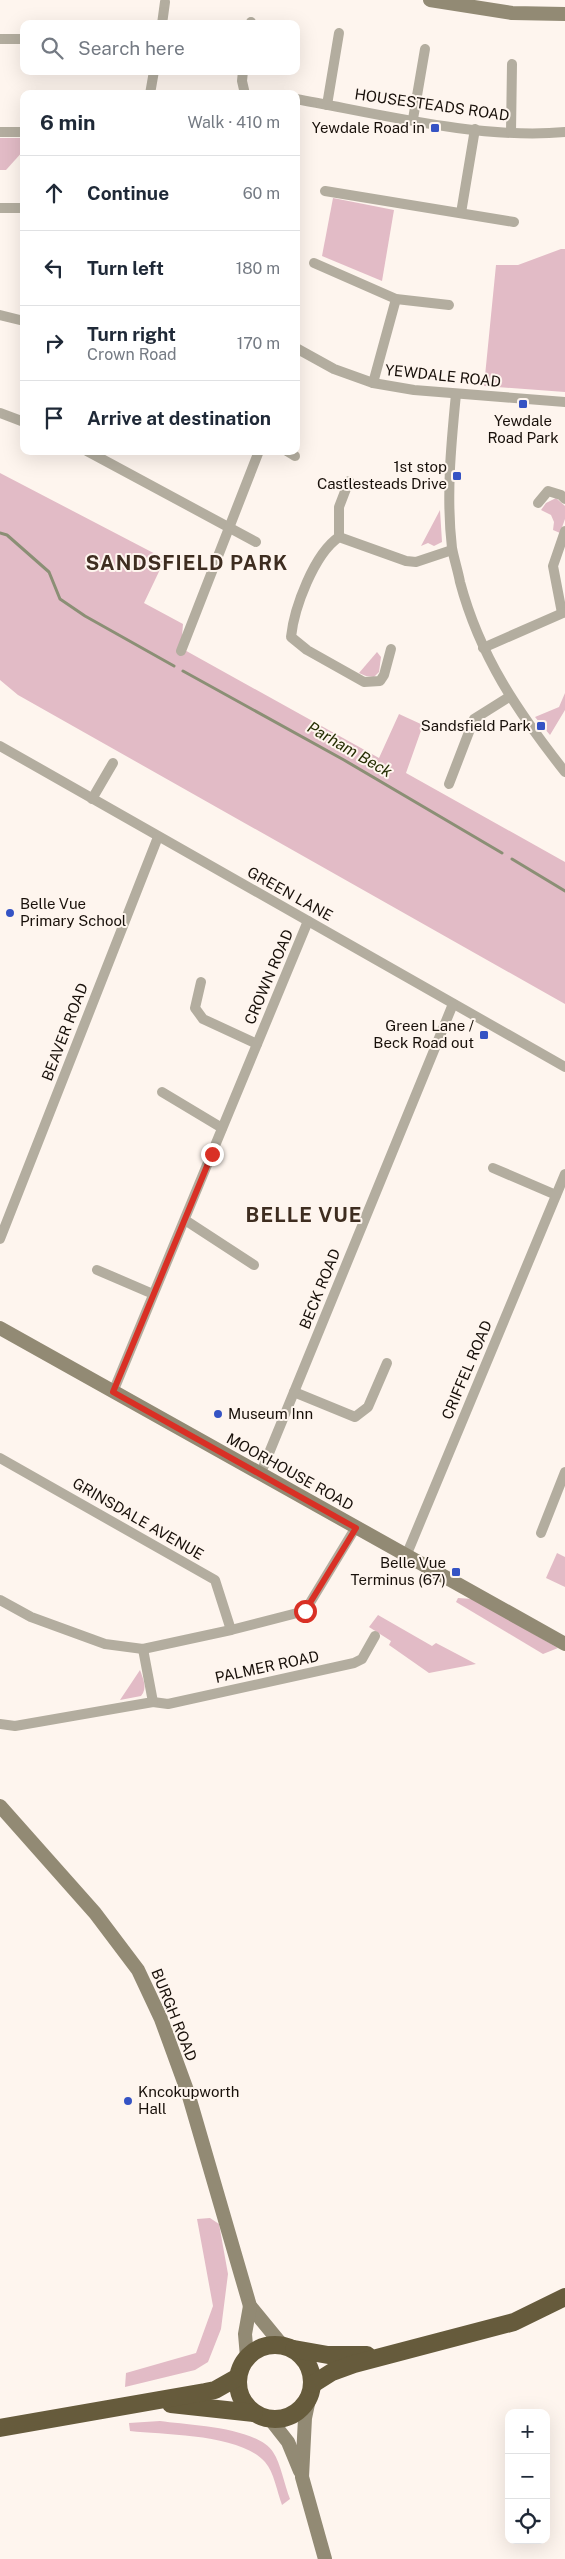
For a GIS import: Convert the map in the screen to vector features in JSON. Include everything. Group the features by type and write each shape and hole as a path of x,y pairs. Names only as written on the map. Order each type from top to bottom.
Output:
{"highway":[{"path":"151,2403 254,2413 270,2419 293,2415 311,2392 332,2372 385,2355 514,2322 565,2297"},
{"path":"254,2413 241,2397 238,2377 247,2357 257,2349 269,2345 328,2355 385,2355"},
{"path":"288,2347 308,2364 311,2392"},
{"path":"0,2428 151,2403 215,2390 238,2377"}],"street":[{"path":"430,0 512,13 565,14"},
{"path":"163,20 165,2"},
{"path":"327,105 339,33"},
{"path":"0,39 20,40"},
{"path":"413,119 425,49"},
{"path":"510,132 512,64"},
{"path":"151,90 153,75"},
{"path":"243,75 244,90"},
{"name":"HOUSESTEADS ROAD","path":"300,100 475,130 565,132"},
{"path":"461,213 475,130"},
{"path":"0,132 20,132"},
{"path":"325,191 514,222"},
{"path":"0,208 20,208"},
{"path":"314,263 396,299 449,305"},
{"path":"373,384 396,299"},
{"path":"0,315 20,320"},
{"name":"YEWDALE ROAD","path":"300,352 334,369 373,384 456,394 565,402"},
{"path":"456,394 448,486 452,550 465,600 483,648 509,697 565,772"},
{"path":"0,413 20,420"},
{"path":"95,455 256,542"},
{"path":"181,651 228,526 257,455"},
{"path":"349,481 339,508 339,537 323,552 314,568 293,618 291,637 307,650 364,682 380,681 384,675 391,649"},
{"path":"538,503 548,491 565,499"},
{"path":"483,648 563,612 553,566 565,531"},
{"path":"339,537 406,561 416,562 452,550"},
{"path":"449,784 474,719 509,697"},
{"name":"GREEN LANE","path":"0,746 565,1067"},
{"path":"92,799 113,763"},
{"name":"BEAVER ROAD","path":"0,1239 158,837"},
{"name":"CROWN ROAD","path":"113,1392 308,921"},
{"name":"CROWN ROAD","path":"201,982 195,1008 203,1019 257,1044"},
{"name":"BECK ROAD","path":"260,1475 453,1004"},
{"path":"162,1092 222,1128"},
{"path":"493,1168 556,1195"},
{"name":"CRIFFEL ROAD","path":"406,1556 565,1174"},
{"path":"184,1220 254,1265"},
{"path":"97,1270 153,1294"},
{"name":"MOORHOUSE ROAD","path":"0,1328 565,1644"},
{"path":"294,1392 356,1417 368,1407 387,1363"},
{"name":"GRINSDALE AVENUE","path":"0,1458 215,1580 231,1630"},
{"path":"541,1533 565,1472"},
{"path":"0,1600 31,1617 105,1644 143,1648 231,1630 305,1611 356,1528"},
{"name":"PALMER ROAD","path":"0,1724 15,1726 152,1702 168,1704 354,1663 362,1659 375,1636"},
{"path":"143,1648 152,1702"},
{"name":"BURGH ROAD","path":"0,1806 95,1914 138,1970 161,2019 188,2093 250,2306 246,2334 247,2357"},
{"name":"BURGH ROAD","path":"250,2306 288,2347"},
{"path":"302,2474 304,2418 311,2392"},
{"path":"270,2419 288,2442 302,2474 325,2559"}],"shaded area":[{"path":"0,138 20,138 20,154 6,170 0,170"},
{"path":"333,198 394,210 382,281 322,256"},
{"path":"565,249 565,392 484,386 496,265 518,265"},
{"path":"0,473 165,559 144,603 183,624 181,648 379,758 399,714 423,725 406,773 565,862 565,1004 18,695 0,680"},
{"path":"556,498 565,506 565,519 560,533 553,530 554,522 551,515 541,510 546,503"},
{"path":"440,510 442,542 434,546 428,543 421,546"},
{"path":"377,652 381,657 379,672 374,677 359,673"},
{"path":"565,693 565,710 550,735 535,717 559,707"},
{"path":"557,1553 565,1557 565,1587 546,1578"},
{"path":"458,1598 473,1599 558,1648 543,1654 456,1602"},
{"path":"378,1615 432,1646 436,1643 476,1664 429,1673 389,1645 391,1641 369,1627"},
{"path":"140,1670 144,1683 144,1690 141,1696 120,1700"},
{"path":"210,2218 219,2224 228,2274 221,2329 208,2362 195,2370 125,2387 126,2373 196,2353 213,2306 197,2219"},
{"path":"160,2421 238,2432 253,2437 265,2444 276,2457 290,2499 282,2505 268,2466 254,2453 239,2446 182,2435 130,2431 129,2423"}],"waterway":[{"name":"Parham Beck","path":"0,533 7,535 49,572 60,599 85,616 174,666"},
{"name":"Parham Beck","path":"183,671 344,760 502,853"},
{"name":"Parham Beck","path":"512,859 565,891"}],"place":[{"name":"Yewdale Road in","path":"435,128"},
{"name":"Yewdale Road Park","path":"523,404"},
{"name":"1st stop Castlesteads Drive","path":"457,476"},
{"name":"Sandsfield Park","path":"541,726"},
{"name":"Belle Vue Primary School","path":"10,913"},
{"name":"Green Lane / Beck Road out","path":"484,1035"},
{"name":"Museum Inn","path":"218,1414"},
{"name":"Belle Vue Terminus (67)","path":"456,1572"},
{"name":"Kncokupworth Hall","path":"128,2101"}],"district":[{"name":"SANDSFIELD PARK","path":"187,563"},
{"name":"BELLE VUE","path":"304,1215"}],"route":[{"path":"212,1154 113,1392 356,1528 305,1611"}]}
